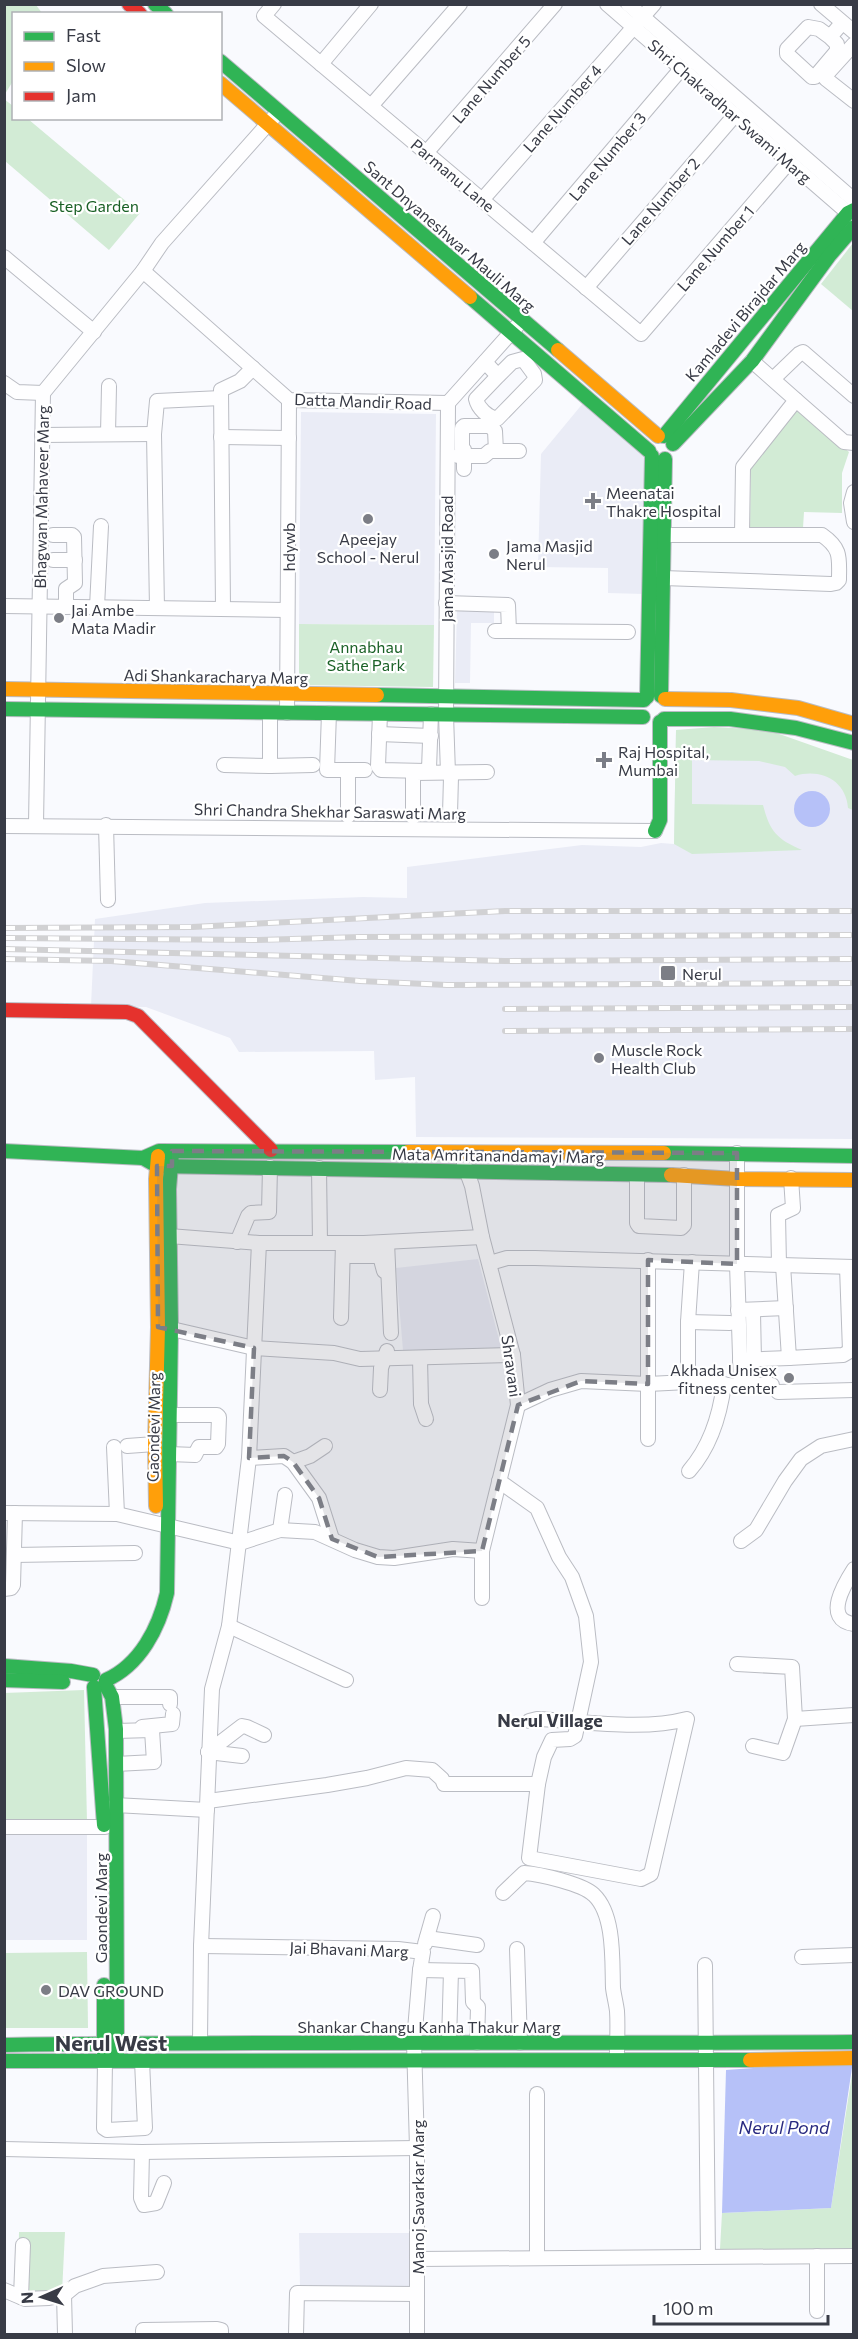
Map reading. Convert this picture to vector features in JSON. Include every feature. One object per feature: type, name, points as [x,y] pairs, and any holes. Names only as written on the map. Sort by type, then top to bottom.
[{"type":"street","name":"Parmanu Lane","points":[[274,4],[264,16],[641,334]]},
{"type":"street","points":[[321,64],[372,4]]},
{"type":"street","points":[[371,106],[460,4]]},
{"type":"street","name":"Lane Number 5","points":[[426,153],[555,4]]},
{"type":"street","name":"Shri Chakradhar Swami Marg","points":[[607,4],[637,22],[852,210]]},
{"type":"street","name":"Shri Chakradhar Swami Marg","points":[[628,4],[637,22],[681,69],[789,162],[852,210]]},
{"type":"street","name":"Lane Number 4","points":[[482,200],[654,4]]},
{"type":"street","points":[[821,4],[854,32]]},
{"type":"street","points":[[830,37],[842,23]]},
{"type":"street","points":[[851,50],[825,76],[826,80],[854,101]]},
{"type":"street","name":"Sant Dnyaneshwar Mauli Marg","points":[[222,62],[665,439]]},
{"type":"street","name":"Lane Number 3","points":[[533,243],[681,69]]},
{"type":"street","name":"Sant Dnyaneshwar Mauli Marg","points":[[222,85],[655,455]]},
{"type":"street","name":"Bhagwan Mahaveer Marg","points":[[36,825],[43,393],[143,271],[162,243],[279,111]]},
{"type":"street","name":"Lane Number 2","points":[[586,288],[735,115]]},
{"type":"street","name":"Lane Number 1","points":[[641,334],[789,162]]},
{"type":"street","name":"Kamladevi Birajdar Marg","points":[[665,439],[852,210]]},
{"type":"street","name":"Kamladevi Birajdar Marg","points":[[665,439],[752,361],[829,256],[854,227]]},
{"type":"street","points":[[4,257],[94,332]]},
{"type":"street","name":"Datta Mandir Road","points":[[143,271],[289,400],[448,403],[523,320]]},
{"type":"street","points":[[773,379],[803,352],[854,396]]},
{"type":"street","points":[[523,359],[534,374],[535,380],[497,419],[486,415],[476,399],[498,376],[512,362],[523,359]]},
{"type":"street","points":[[752,361],[844,442],[854,443]]},
{"type":"street","points":[[485,362],[498,376]]},
{"type":"street","points":[[223,609],[221,390],[240,381],[253,368]]},
{"type":"street","points":[[4,383],[17,392],[43,393]]},
{"type":"street","points":[[108,386],[108,434]]},
{"type":"street","points":[[157,609],[154,434],[157,401],[221,398]]},
{"type":"street","name":"hdywb","points":[[287,713],[289,400]]},
{"type":"street","points":[[742,535],[743,467],[796,400]]},
{"type":"street","name":"Jama Masjid Road","points":[[438,715],[446,696],[448,403]]},
{"type":"street","points":[[464,463],[464,450],[462,449],[462,428],[464,426],[490,426],[495,431],[496,451]]},
{"type":"street","points":[[42,435],[154,434]]},
{"type":"street","points":[[221,437],[289,438]]},
{"type":"street","points":[[655,455],[671,455],[665,439],[650,443],[655,455],[664,535],[663,578],[654,698],[641,708],[655,720]]},
{"type":"street","points":[[447,456],[464,463],[484,456],[490,451],[519,451]]},
{"type":"street","points":[[654,698],[655,455]]},
{"type":"street","points":[[854,492],[851,503],[854,522]]},
{"type":"street","points":[[97,606],[101,526]]},
{"type":"street","points":[[53,535],[72,535],[75,583],[66,589],[66,607]]},
{"type":"street","points":[[663,578],[831,584],[839,580],[839,553],[822,535],[664,535]]},
{"type":"street","points":[[53,560],[75,560]]},
{"type":"street","points":[[446,603],[508,604],[502,631],[628,632]]},
{"type":"street","points":[[4,606],[287,610]]},
{"type":"street","name":"Adi Shankaracharya Marg","points":[[4,689],[731,700],[798,708],[854,724]]},
{"type":"street","points":[[654,698],[669,707],[655,720]]},
{"type":"street","points":[[4,709],[741,720],[796,728],[854,743]]},
{"type":"street","points":[[314,768],[329,713]]},
{"type":"street","points":[[270,714],[270,766]]},
{"type":"street","points":[[381,714],[378,766],[381,770],[426,771],[429,769],[430,736],[438,715]]},
{"type":"street","points":[[438,715],[448,773],[451,777],[450,814]]},
{"type":"street","name":"Shri Chandra Shekhar Saraswati Marg","points":[[4,826],[655,831],[660,820],[655,720]]},
{"type":"street","points":[[380,734],[430,736]]},
{"type":"street","points":[[224,765],[365,770]]},
{"type":"street","points":[[348,770],[348,816]]},
{"type":"street","points":[[413,817],[413,776],[415,773],[488,772]]},
{"type":"street","points":[[106,825],[108,900]]},
{"type":"street","points":[[4,1010],[127,1012],[138,1016],[271,1150]]},
{"type":"street","name":"Mata Amritanandamayi Marg","points":[[4,1151],[143,1158],[166,1151],[271,1150],[854,1156]]},
{"type":"street","name":"Gaondevi Marg","points":[[162,1524],[154,1444],[165,1327],[169,1189],[172,1166],[166,1151]]},
{"type":"street","name":"Gaondevi Marg","points":[[111,2061],[99,1681],[127,1654],[144,1627],[153,1605],[159,1573],[170,1415],[157,1166],[166,1151]]},
{"type":"street","name":"Shravani","points":[[462,1152],[513,1355],[518,1406],[482,1551],[482,1598]]},
{"type":"street","points":[[737,1153],[738,1310],[745,1361]]},
{"type":"street","name":"Mata Amritanandamayi Marg","points":[[143,1158],[157,1166],[854,1180]]},
{"type":"street","points":[[237,1239],[251,1213],[269,1212],[270,1167]]},
{"type":"street","points":[[319,1168],[320,1241]]},
{"type":"street","points":[[637,1175],[637,1223],[639,1226],[681,1228],[684,1225],[684,1175]]},
{"type":"street","points":[[789,1358],[778,1215],[793,1208],[791,1178]]},
{"type":"street","points":[[169,1236],[320,1241],[385,1258]]},
{"type":"street","points":[[346,1249],[387,1242],[482,1237]]},
{"type":"street","points":[[237,1239],[259,1243],[320,1241]]},
{"type":"street","points":[[387,1242],[385,1258],[389,1279],[391,1333]]},
{"type":"street","points":[[200,2042],[201,1946],[212,1689],[229,1626],[249,1458],[259,1243]]},
{"type":"street","points":[[341,1318],[346,1249]]},
{"type":"street","points":[[763,1255],[780,1261]]},
{"type":"street","points":[[490,1263],[507,1258],[535,1258],[737,1264],[780,1261],[850,1267],[850,1351],[843,1355],[745,1361]]},
{"type":"street","points":[[648,1260],[648,1439]]},
{"type":"street","points":[[692,1262],[693,1322]]},
{"type":"street","points":[[688,1382],[698,1293]]},
{"type":"street","points":[[738,1310],[786,1308]]},
{"type":"street","points":[[741,1384],[753,1313]]},
{"type":"street","points":[[693,1322],[730,1323]]},
{"type":"street","points":[[165,1327],[254,1348],[334,1353],[360,1359],[387,1354],[420,1358],[513,1355]]},
{"type":"street","points":[[380,1390],[381,1368],[387,1354]]},
{"type":"street","points":[[420,1358],[421,1404],[426,1419]]},
{"type":"street","points":[[745,1361],[770,1361]]},
{"type":"street","points":[[518,1406],[550,1390],[581,1381],[648,1384],[688,1382],[775,1388],[854,1390]]},
{"type":"street","points":[[689,1471],[698,1460],[720,1415],[724,1384]]},
{"type":"street","points":[[169,1454],[195,1455],[199,1447],[216,1447],[219,1417],[217,1415],[170,1415]]},
{"type":"street","points":[[741,1541],[760,1525],[785,1480],[801,1460],[821,1446],[854,1439]]},
{"type":"street","points":[[117,1514],[121,1446],[154,1444]]},
{"type":"street","points":[[293,1462],[310,1456],[325,1446]]},
{"type":"street","points":[[249,1458],[284,1456],[293,1462],[319,1498],[332,1539]]},
{"type":"street","points":[[499,1481],[537,1508],[572,1577],[586,1616],[591,1662],[578,1721],[575,1736],[570,1739],[552,1740],[544,1757],[538,1785],[529,1858],[641,1879],[651,1874],[687,1719],[673,1722],[602,1724],[578,1721],[537,1719],[529,1721]]},
{"type":"street","points":[[280,1530],[285,1495]]},
{"type":"street","points":[[4,1589],[12,1588],[13,1585],[14,1555],[10,1518],[117,1514],[240,1543],[280,1530],[315,1532],[355,1550],[378,1557],[394,1558],[453,1549],[482,1551]]},
{"type":"street","points":[[14,1555],[135,1553]]},
{"type":"street","points":[[854,1569],[840,1591],[838,1609],[842,1618],[849,1624],[854,1624]]},
{"type":"street","points":[[229,1626],[346,1680]]},
{"type":"street","points":[[737,1664],[792,1666],[795,1719],[783,1753],[753,1746]]},
{"type":"street","points":[[4,1666],[71,1671],[99,1681]]},
{"type":"street","points":[[4,1680],[99,1681]]},
{"type":"street","name":"Gaondevi Marg","points":[[99,1681],[112,1697],[116,1730],[110,2043]]},
{"type":"street","points":[[112,1697],[167,1696],[170,1697],[172,1709],[172,1724],[116,1730]]},
{"type":"street","points":[[795,1719],[854,1716]]},
{"type":"street","points":[[208,1752],[242,1726],[247,1726],[264,1735]]},
{"type":"street","points":[[116,1730],[152,1730],[154,1762],[116,1764]]},
{"type":"street","points":[[208,1752],[242,1756]]},
{"type":"street","points":[[115,1805],[207,1805],[337,1783],[406,1768],[432,1770],[444,1784],[538,1785]]},
{"type":"street","points":[[4,1827],[105,1827]]},
{"type":"street","points":[[503,1893],[524,1873],[556,1879],[596,1895],[603,1908],[611,1942],[616,2061]]},
{"type":"street","points":[[423,1952],[433,1916]]},
{"type":"street","points":[[427,1938],[477,1945]]},
{"type":"street","name":"Jai Bhavani Marg","points":[[201,1946],[398,1949],[423,1952],[414,2042],[415,2060]]},
{"type":"street","points":[[517,1949],[520,2043]]},
{"type":"street","points":[[802,1957],[854,1955]]},
{"type":"street","points":[[705,1965],[708,2256]]},
{"type":"street","points":[[420,1970],[473,1973],[473,2002],[478,2007],[477,2043]]},
{"type":"street","points":[[449,2042],[451,1971]]},
{"type":"street","points":[[184,2042],[184,2062]]},
{"type":"street","name":"Shankar Changu Kanha Thakur Marg","points":[[4,2045],[184,2042],[617,2044],[854,2042]]},
{"type":"street","points":[[4,2061],[706,2061],[854,2058]]},
{"type":"street","name":"Manoj Savarkar Marg","points":[[415,2060],[417,2334]]},
{"type":"street","points":[[111,2061],[104,2128],[127,2124],[145,2128],[140,2100],[142,2061]]},
{"type":"street","points":[[537,2094],[537,2256]]},
{"type":"street","points":[[4,2150],[142,2152],[417,2148]]},
{"type":"street","points":[[142,2152],[141,2198],[144,2205],[156,2203],[164,2183]]},
{"type":"street","points":[[21,2297],[23,2245]]},
{"type":"street","points":[[417,2259],[537,2256],[854,2256]]},
{"type":"street","points":[[817,2256],[818,2311]]},
{"type":"street","points":[[4,2290],[21,2297],[42,2298],[64,2295],[75,2286],[103,2276],[157,2272]]},
{"type":"street","points":[[296,2334],[297,2293],[417,2294]]},
{"type":"street","points":[[64,2295],[65,2334]]},
{"type":"street","points":[[143,2334],[143,2330],[218,2329],[221,2330],[221,2334]]},
{"type":"highlighted area","points":[[172,1151],[737,1153],[737,1264],[648,1260],[648,1384],[581,1381],[518,1405],[482,1551],[378,1557],[332,1539],[319,1498],[293,1462],[284,1456],[249,1458],[254,1348],[158,1327],[157,1166],[172,1166]]},
{"type":"shaded area","name":"Meenatai Thakre Hospital","points":[[584,402],[646,457],[644,594],[608,593],[608,568],[538,567],[541,454]]},
{"type":"shaded area","name":"Apeejay School - Nerul","points":[[301,412],[436,414],[434,625],[299,624]]},
{"type":"shaded area","points":[[457,609],[494,609],[494,623],[471,623],[470,683],[455,683]]},
{"type":"shaded area","points":[[676,730],[853,760],[853,1139],[416,1137],[415,1077],[375,1080],[374,1051],[239,1052],[230,1038],[146,1007],[91,1006],[95,919],[205,903],[363,897],[407,898],[407,867],[582,845],[641,847],[661,843],[674,844]]},
{"type":"shaded area","points":[[478,1259],[502,1351],[403,1350],[396,1268]]},
{"type":"shaded area","points":[[4,1835],[87,1835],[87,1940],[5,1940]]},
{"type":"shaded area","points":[[299,2233],[409,2233],[409,2288],[300,2288]]},
{"type":"green space","points":[[5,4],[36,5],[41,12],[12,12],[12,83],[5,94]]},
{"type":"green space","name":"Step Garden","points":[[4,99],[12,105],[12,120],[29,120],[140,213],[109,250],[5,161]]},
{"type":"green space","points":[[853,243],[853,311],[821,284]]},
{"type":"green space","points":[[796,408],[849,452],[842,473],[842,513],[804,512],[803,528],[750,527],[751,463]]},
{"type":"green space","name":"Annabhau Sathe Park","points":[[299,624],[434,625],[433,687],[299,685]]},
{"type":"green space","points":[[714,727],[768,730],[853,760],[853,810],[848,808],[846,798],[837,783],[822,775],[795,776],[785,767],[759,761],[692,760],[692,804],[763,805],[776,834],[802,850],[692,854],[674,844],[676,730]]},
{"type":"green space","points":[[84,1690],[87,1822],[5,1822],[4,1693]]},
{"type":"green space","name":"DAV GROUND","points":[[87,1952],[88,2028],[5,2028],[5,1953]]},
{"type":"green space","points":[[853,2068],[853,2250],[720,2249],[722,2213],[831,2208]]},
{"type":"green space","points":[[19,2232],[65,2232],[62,2293],[18,2294]]},
{"type":"water","points":[[812,791],[825,796],[830,809],[825,822],[812,827],[799,822],[794,809],[799,796]]},
{"type":"water","name":"Nerul Pond","points":[[853,2061],[831,2208],[722,2213],[726,2070]]},
{"type":"railway","points":[[4,928],[192,927],[505,911],[854,911]]},
{"type":"railway","points":[[4,938],[258,940],[360,937],[854,935]]},
{"type":"railway","points":[[4,949],[505,961],[854,959]]},
{"type":"railway","points":[[4,959],[111,961],[360,981],[447,985],[854,983]]},
{"type":"railway","points":[[505,1009],[854,1007]]},
{"type":"railway","points":[[505,1031],[854,1029]]},
{"type":"traffic: fast","points":[[155,4],[164,12]]},
{"type":"traffic: fast","points":[[222,63],[558,350]]},
{"type":"traffic: fast","points":[[664,436],[848,213],[854,210]]},
{"type":"traffic: fast","points":[[673,444],[752,361],[829,256],[854,227]]},
{"type":"traffic: fast","points":[[470,297],[649,451]]},
{"type":"traffic: fast","points":[[647,697],[652,456]]},
{"type":"traffic: fast","points":[[661,696],[665,459]]},
{"type":"traffic: fast","points":[[377,695],[644,700]]},
{"type":"traffic: fast","points":[[4,709],[643,717]]},
{"type":"traffic: fast","points":[[664,719],[730,719],[796,728],[854,743]]},
{"type":"traffic: fast","points":[[655,831],[660,820],[660,722]]},
{"type":"traffic: fast","points":[[4,1151],[143,1158],[159,1151],[408,1152]]},
{"type":"traffic: fast","points":[[106,1680],[129,1665],[146,1644],[159,1619],[167,1593],[171,1328],[169,1189],[172,1153]]},
{"type":"traffic: fast","points":[[664,1153],[854,1156]]},
{"type":"traffic: fast","points":[[143,1158],[157,1166],[671,1175]]},
{"type":"traffic: fast","points":[[4,1666],[93,1675]]},
{"type":"traffic: fast","points":[[4,1680],[63,1682]]},
{"type":"traffic: fast","points":[[105,1684],[112,1697],[116,1729],[117,2056]]},
{"type":"traffic: fast","points":[[94,1687],[104,1825]]},
{"type":"traffic: fast","points":[[104,1985],[104,2053]]},
{"type":"traffic: fast","points":[[4,2045],[854,2042]]},
{"type":"traffic: fast","points":[[4,2061],[750,2060]]},
{"type":"traffic: slow","points":[[222,85],[470,297]]},
{"type":"traffic: slow","points":[[558,350],[658,436]]},
{"type":"traffic: slow","points":[[4,689],[377,695]]},
{"type":"traffic: slow","points":[[665,699],[731,700],[798,708],[854,724]]},
{"type":"traffic: slow","points":[[408,1152],[664,1153]]},
{"type":"traffic: slow","points":[[156,1506],[158,1327],[156,1179],[158,1156]]},
{"type":"traffic: slow","points":[[671,1175],[737,1179],[854,1180]]},
{"type":"traffic: slow","points":[[750,2060],[854,2058]]},
{"type":"traffic: jam","points":[[129,4],[138,12]]},
{"type":"traffic: jam","points":[[4,1010],[127,1012],[138,1016],[271,1150]]},
{"type":"place","name":"Meenatai Thakre Hospital","points":[[593,501]]},
{"type":"place","name":"Apeejay School - Nerul","points":[[368,519]]},
{"type":"place","name":"Jama Masjid Nerul","points":[[494,554]]},
{"type":"place","name":"Jai Ambe Mata Madir","points":[[59,618]]},
{"type":"place","name":"Raj Hospital, Mumbai","points":[[604,760]]},
{"type":"place","name":"Nerul","points":[[668,973]]},
{"type":"place","name":"Muscle Rock Health Club","points":[[599,1058]]},
{"type":"place","name":"Akhada Unisex fitness center","points":[[789,1378]]},
{"type":"place","name":"DAV GROUND","points":[[46,1990]]},
{"type":"district","name":"Nerul Village","points":[[550,1720]]},
{"type":"district","name":"Nerul West","points":[[111,2042]]}]
